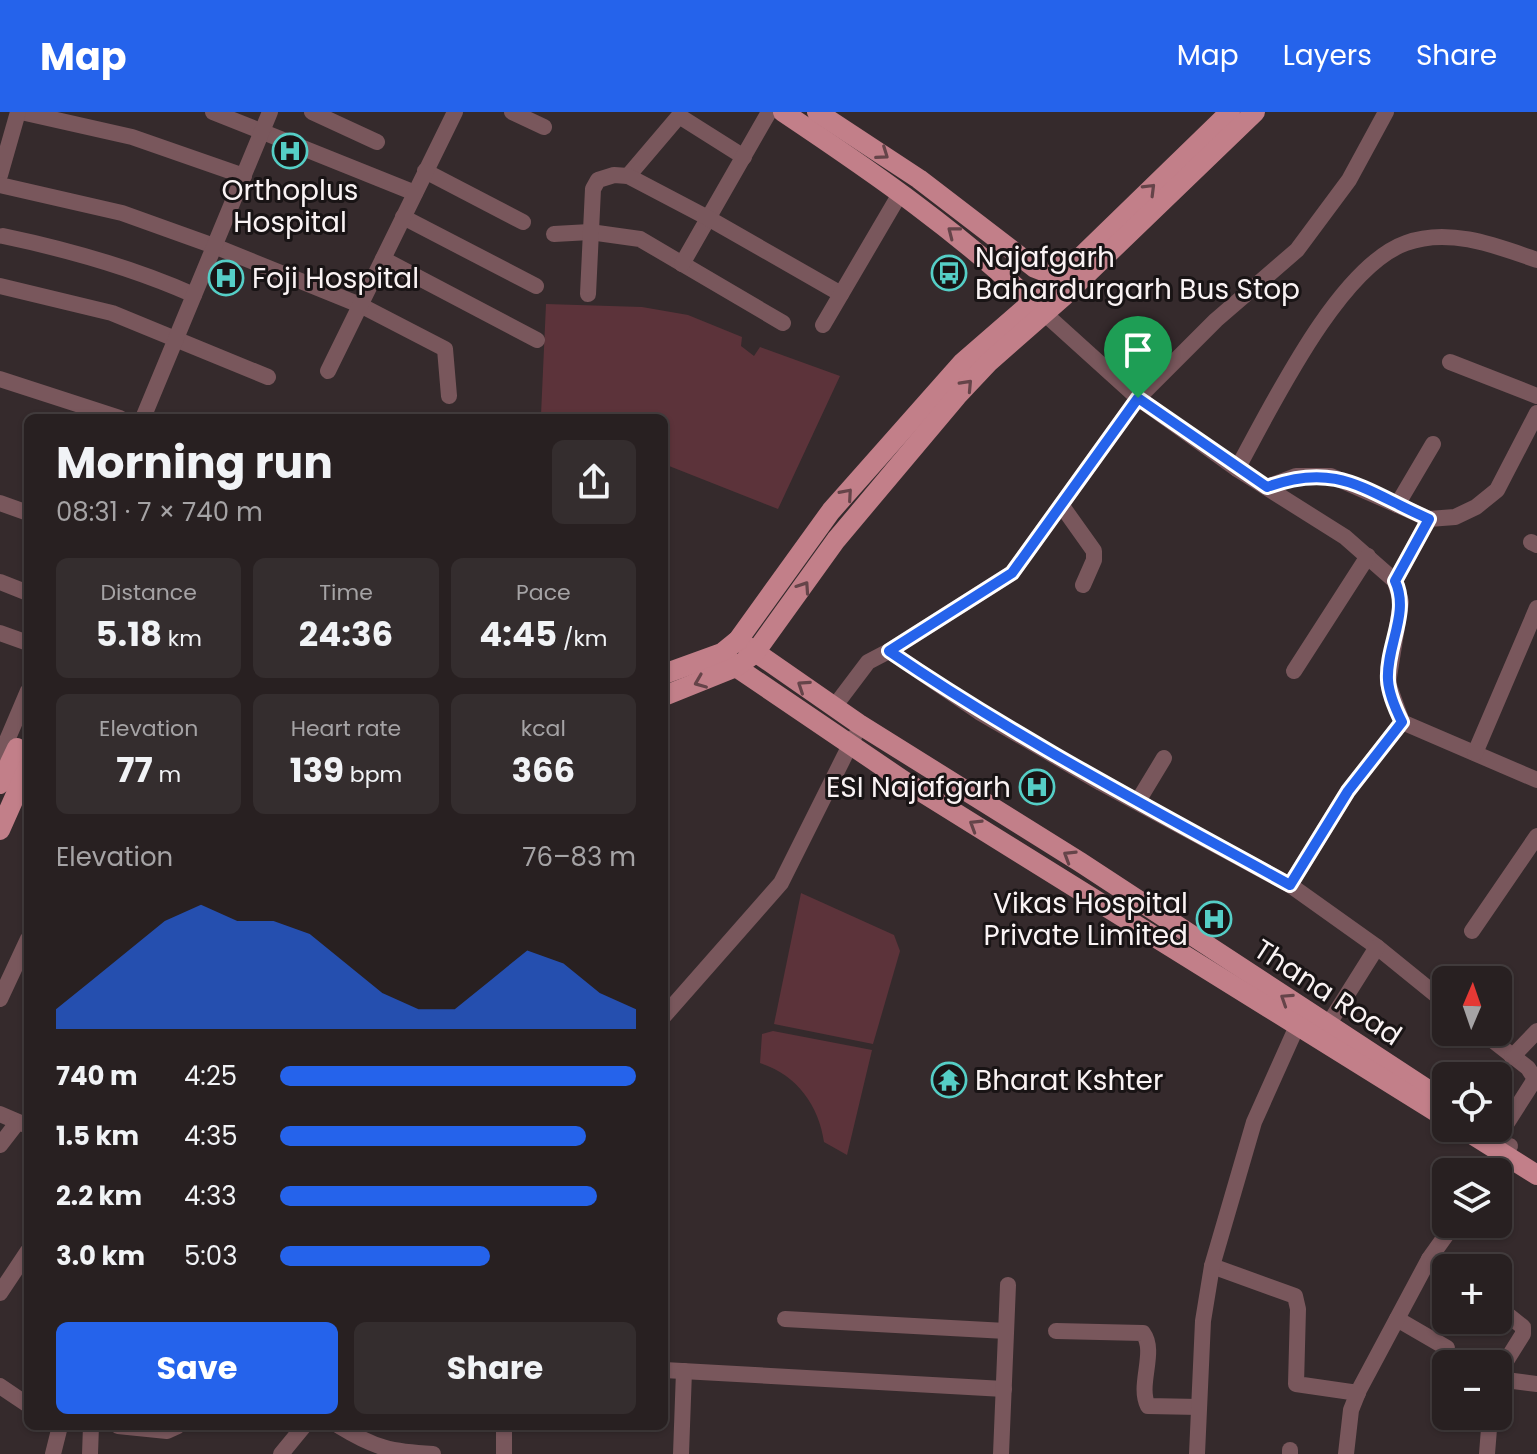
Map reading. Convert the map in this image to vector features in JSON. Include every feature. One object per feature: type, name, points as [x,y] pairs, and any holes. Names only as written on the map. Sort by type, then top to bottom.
[{"type":"main road","points":[[783,112],[901,192],[966,242],[1038,308]]},
{"type":"main road","points":[[754,654],[884,479],[1038,308],[1054,283],[1230,112]]},
{"type":"main road","points":[[668,693],[732,651],[831,511],[963,362],[1038,308],[1119,241],[1255,112]]},
{"type":"main road","points":[[826,115],[919,179],[1035,268],[1048,273],[1092,246]]},
{"type":"main road","points":[[668,673],[732,651]]},
{"type":"main road","points":[[732,651],[849,746],[1432,1109]]},
{"type":"main road","name":"Thana Road","points":[[732,651],[754,654],[859,724],[1080,862],[1432,1093]]},
{"type":"main road","points":[[0,830],[12,761]]},
{"type":"main road","points":[[1497,1148],[1537,1161]]},
{"type":"main road","points":[[1497,1148],[1537,1175]]},
{"type":"street","points":[[0,175],[20,112],[132,137],[198,157],[244,176]]},
{"type":"street","points":[[213,112],[415,193]]},
{"type":"street","points":[[145,414],[270,112]]},
{"type":"street","points":[[312,112],[377,142]]},
{"type":"street","points":[[328,371],[455,112]]},
{"type":"street","points":[[512,112],[544,127]]},
{"type":"street","points":[[682,264],[769,112]]},
{"type":"street","points":[[834,707],[868,662],[1012,573],[1138,398],[1216,320],[1297,250],[1349,180],[1386,112]]},
{"type":"street","points":[[628,176],[679,116],[744,157]]},
{"type":"street","points":[[425,171],[523,222]]},
{"type":"street","points":[[588,294],[593,189],[598,180],[614,175],[628,176],[841,294]]},
{"type":"street","points":[[0,185],[122,213],[360,305],[445,349],[449,396]]},
{"type":"street","points":[[823,325],[901,192]]},
{"type":"street","points":[[403,217],[536,286]]},
{"type":"street","points":[[554,234],[590,232],[640,239],[783,323]]},
{"type":"street","points":[[3,236],[72,250],[135,269],[194,295]]},
{"type":"street","points":[[1237,469],[1302,353],[1366,270],[1391,252],[1404,243],[1428,238],[1460,239],[1492,244],[1537,260]]},
{"type":"street","points":[[383,259],[537,340]]},
{"type":"street","points":[[0,286],[104,310],[268,377]]},
{"type":"street","points":[[1038,308],[1138,398],[1237,469],[1345,537],[1395,581],[1400,593],[1400,618],[1388,683],[1402,722],[1537,780]]},
{"type":"street","points":[[1450,362],[1537,396]]},
{"type":"street","points":[[0,379],[108,414]]},
{"type":"street","points":[[1267,487],[1296,476],[1331,476],[1429,519],[1455,517],[1476,507],[1497,490],[1537,413]]},
{"type":"street","points":[[1397,505],[1433,444]]},
{"type":"street","points":[[0,503],[24,512]]},
{"type":"street","points":[[1062,506],[1094,551],[1094,560],[1083,585]]},
{"type":"street","points":[[1395,581],[1429,519]]},
{"type":"street","points":[[1294,671],[1368,556]]},
{"type":"street","points":[[0,582],[24,591]]},
{"type":"street","points":[[1475,753],[1537,608]]},
{"type":"street","points":[[0,633],[24,642]]},
{"type":"street","points":[[889,651],[979,712],[1101,783],[1290,885],[1377,947],[1432,992]]},
{"type":"street","points":[[12,761],[24,708]]},
{"type":"street","points":[[1290,885],[1348,791],[1402,722]]},
{"type":"street","points":[[668,1011],[781,883],[859,724]]},
{"type":"street","points":[[1138,801],[1164,758]]},
{"type":"street","points":[[1472,931],[1537,836]]},
{"type":"street","points":[[1328,1025],[1377,947]]},
{"type":"street","points":[[0,999],[24,948]]},
{"type":"street","points":[[1197,1454],[1203,1321],[1212,1266],[1254,1122],[1297,1026]]},
{"type":"street","points":[[1512,1057],[1537,1031]]},
{"type":"street","points":[[1497,1148],[1535,1079],[1533,1073],[1499,1046]]},
{"type":"street","points":[[0,1114],[22,1125],[0,1145]]},
{"type":"street","points":[[1346,1454],[1351,1410],[1358,1393],[1429,1259],[1444,1238]]},
{"type":"street","points":[[0,1293],[24,1257]]},
{"type":"street","points":[[1212,1266],[1295,1296],[1298,1309],[1296,1384],[1358,1393]]},
{"type":"street","points":[[1001,1454],[1008,1285]]},
{"type":"street","points":[[785,1319],[1006,1331]]},
{"type":"street","points":[[1397,1319],[1447,1348]]},
{"type":"street","points":[[1512,1319],[1530,1334],[1521,1340],[1512,1354]]},
{"type":"street","points":[[1056,1331],[1143,1333],[1147,1343],[1145,1394],[1148,1406],[1199,1407]]},
{"type":"street","points":[[668,1370],[1004,1389]]},
{"type":"street","points":[[681,1454],[684,1371]]},
{"type":"street","points":[[1512,1379],[1537,1384]]},
{"type":"street","points":[[0,1386],[24,1402]]},
{"type":"street","points":[[53,1454],[59,1430]]},
{"type":"street","points":[[90,1454],[91,1430]]},
{"type":"street","points":[[281,1454],[301,1430]]},
{"type":"street","points":[[346,1430],[390,1453],[433,1454]]},
{"type":"street","points":[[504,1430],[504,1454]]},
{"type":"street","points":[[1487,1454],[1489,1430]]},
{"type":"shaded area","points":[[546,304],[642,307],[688,315],[742,337],[741,346],[754,356],[760,347],[840,376],[778,509],[668,466],[668,414],[541,414]]},
{"type":"shaded area","points":[[801,893],[894,935],[900,951],[873,1044],[774,1024]]},
{"type":"shaded area","points":[[773,1031],[872,1050],[847,1155],[824,1142],[817,1116],[795,1083],[760,1063],[762,1034]]},
{"type":"place","name":"Orthoplus Hospital","points":[[290,151]]},
{"type":"place","name":"Najafgarh Bahardurgarh Bus Stop","points":[[949,273]]},
{"type":"place","name":"Foji Hospital","points":[[226,278]]},
{"type":"place","name":"ESI Najafgarh","points":[[1037,787]]},
{"type":"place","name":"Vikas Hospital Private Limited","points":[[1214,919]]},
{"type":"place","name":"Bharat Kshter","points":[[949,1080]]},
{"type":"route","points":[[1138,398],[1267,487],[1296,476],[1331,476],[1429,519],[1395,581],[1400,593],[1400,618],[1389,661],[1388,683],[1402,722],[1385,748],[1348,791],[1290,885],[1101,783],[979,712],[889,651],[1012,573],[1028,555],[1138,398]]}]
